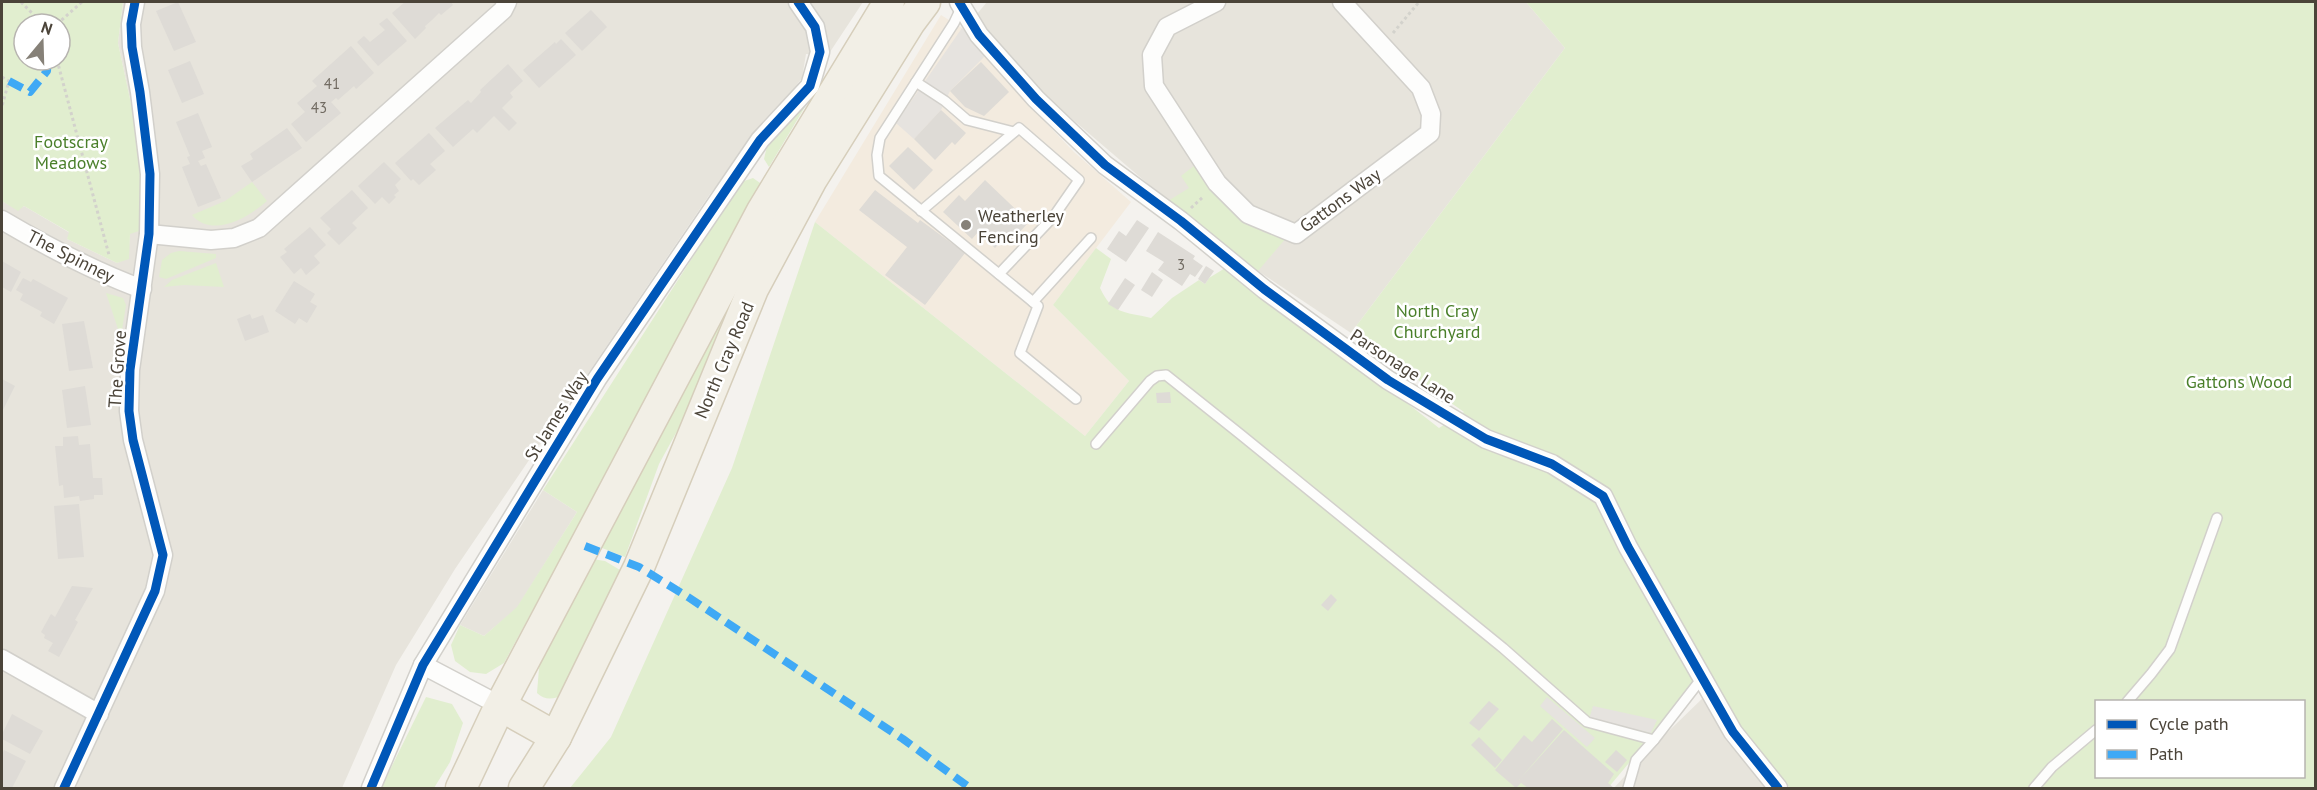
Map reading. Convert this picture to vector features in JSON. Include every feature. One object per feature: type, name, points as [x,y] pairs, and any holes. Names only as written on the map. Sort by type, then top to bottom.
[{"type":"main road","name":"North Cray Road","points":[[460,789],[501,705],[762,211],[889,2]]},
{"type":"main road","name":"North Cray Road","points":[[524,789],[556,737],[639,567],[753,290],[812,179],[910,22],[925,2]]},
{"type":"main road","points":[[501,705],[556,737]]},
{"type":"street","name":"The Grove","points":[[64,789],[155,591],[163,555],[133,440],[129,411],[130,370],[149,234],[150,174],[132,47],[130,24],[135,2]]},
{"type":"street","points":[[149,234],[211,240],[234,238],[259,228],[503,10],[507,2]]},
{"type":"street","name":"St James Way","points":[[371,789],[423,665],[597,379],[760,140],[810,86],[820,52],[815,27],[798,2]]},
{"type":"street","name":"Gattons Way","points":[[1216,2],[1167,27],[1152,55],[1154,86],[1217,183],[1248,214],[1296,234],[1430,133],[1431,114],[1421,88],[1342,2]]},
{"type":"street","name":"Parsonage Lane","points":[[961,3],[979,35],[1036,99],[1105,165],[1181,221],[1264,289],[1388,380],[1486,439],[1552,464],[1603,496],[1628,547],[1733,732],[1778,789]]},
{"type":"street","name":"The Spinney","points":[[2,220],[116,280],[142,289]]},
{"type":"street","points":[[2,659],[99,714]]},
{"type":"street","points":[[423,665],[501,705]]},
{"type":"lane","points":[[961,3],[916,82],[880,138],[877,156],[879,176],[1038,306],[1020,353],[1076,399]]},
{"type":"lane","points":[[916,82],[945,101],[967,120],[1014,132]]},
{"type":"lane","points":[[921,211],[1019,128],[1079,180],[1054,216],[999,274]]},
{"type":"lane","points":[[1032,302],[1091,238]]},
{"type":"lane","points":[[1096,444],[1150,381],[1157,376],[1166,375],[1503,648],[1587,722],[1654,740]]},
{"type":"lane","points":[[2129,700],[2170,649],[2217,518]]},
{"type":"lane","points":[[1628,789],[1636,760],[1702,678]]},
{"type":"lane","points":[[2034,789],[2052,767],[2095,732]]},
{"type":"path","points":[[71,12],[82,2]]},
{"type":"path","points":[[1382,46],[1419,2]]},
{"type":"path","points":[[60,72],[110,260]]},
{"type":"path","points":[[2,77],[9,81],[2,106]]},
{"type":"path","points":[[1181,221],[1185,214],[1217,183]]},
{"type":"shaded area","points":[[123,2],[863,2],[828,55],[806,54],[802,78],[710,194],[455,569],[396,665],[342,788],[2,788],[2,201],[18,210],[24,206],[70,233],[67,239],[117,263],[128,258],[142,155],[118,43]]},
{"type":"shaded area","points":[[987,2],[1526,2],[1565,48],[1351,333],[1258,271],[1168,201],[1017,72],[977,14]]},
{"type":"shaded area","name":"Weatherley Fencing","points":[[941,15],[962,28],[1020,96],[1074,152],[1131,202],[1053,305],[1129,381],[1085,436],[815,222]]},
{"type":"shaded area","points":[[962,28],[985,56],[950,91],[941,110],[914,139],[896,123]]},
{"type":"shaded area","points":[[543,490],[577,512],[517,608],[484,636],[460,625]]},
{"type":"shaded area","points":[[1705,696],[1767,788],[1614,788],[1645,754]]},
{"type":"shaded area","points":[[1547,697],[1595,738],[1587,747],[1540,706]]},
{"type":"shaded area","points":[[1593,706],[1657,720],[1651,733],[1589,719]]},
{"type":"green space","name":"Footscray Meadows","points":[[2,2],[123,2],[118,43],[142,155],[139,231],[130,234],[129,259],[117,263],[67,239],[69,232],[24,206],[18,211],[2,201]]},
{"type":"green space","points":[[903,2],[910,6],[659,464],[625,557],[597,546],[706,338]]},
{"type":"green space","points":[[1526,2],[2315,2],[2315,788],[1790,788],[1695,684],[1608,788],[570,788],[611,737],[732,468],[815,222],[1085,436],[1129,381],[1053,305],[1096,248],[1111,259],[1100,288],[1114,308],[1151,318],[1172,298],[1199,280],[1205,284],[1209,278],[1230,265],[1439,428],[1464,412],[1351,333],[1565,48]]},
{"type":"green space","points":[[812,95],[769,167],[764,159],[767,146]]},
{"type":"green space","points":[[1199,162],[1234,203],[1263,232],[1287,237],[1258,271],[1168,201],[1189,188],[1181,176]]},
{"type":"green space","points":[[753,178],[763,185],[504,663],[486,674],[470,672],[455,661],[451,645],[460,625],[484,636],[517,607],[577,512],[543,490],[741,182]]},
{"type":"green space","points":[[252,182],[267,201],[241,219],[231,223],[210,225],[192,215],[225,201]]},
{"type":"green space","points":[[179,251],[216,254],[216,258],[166,279],[159,277],[162,260],[171,253]]},
{"type":"green space","points":[[216,263],[224,287],[184,285],[164,287],[172,280]]},
{"type":"green space","points":[[106,293],[123,298],[126,305],[122,330],[118,329]]},
{"type":"green space","points":[[592,559],[605,561],[620,570],[564,695],[553,698],[543,697],[537,693],[540,656]]},
{"type":"green space","points":[[426,697],[452,704],[463,723],[450,762],[434,788],[381,788]]},
{"type":"building","points":[[178,2],[196,42],[174,51],[156,11]]},
{"type":"building","points":[[405,2],[451,2],[453,5],[441,15],[439,13],[415,39],[392,13]]},
{"type":"building","points":[[591,10],[607,27],[582,51],[565,33]]},
{"type":"building","points":[[387,18],[407,41],[378,66],[357,42],[364,36],[370,42],[385,30],[379,24]]},
{"type":"building","points":[[561,39],[576,55],[539,88],[523,70]]},
{"type":"building","points":[[351,46],[374,73],[356,89],[354,86],[338,100],[336,98],[331,102],[341,113],[306,142],[291,124],[305,112],[297,103],[317,86],[312,81]]},
{"type":"building","points":[[190,61],[204,94],[182,103],[168,70]]},
{"type":"building","points":[[981,62],[1009,92],[984,116],[965,107],[950,91]]},
{"type":"building","points":[[508,64],[523,81],[510,93],[513,97],[502,108],[517,123],[509,131],[494,116],[477,133],[473,129],[453,147],[435,128],[468,100],[471,103],[481,92],[480,90]]},
{"type":"building","points":[[941,110],[966,133],[955,145],[952,142],[935,160],[914,139]]},
{"type":"building","points":[[198,113],[212,147],[202,151],[205,158],[198,161],[201,166],[206,164],[221,198],[198,207],[182,167],[190,164],[187,157],[190,156],[176,122]]},
{"type":"building","points":[[287,128],[302,148],[252,182],[241,166],[253,159],[250,154]]},
{"type":"building","points":[[429,133],[445,151],[430,164],[436,170],[419,185],[413,179],[411,181],[395,163]]},
{"type":"building","points":[[908,147],[933,170],[914,190],[889,166]]},
{"type":"building","points":[[384,162],[401,179],[395,185],[399,191],[389,204],[382,197],[375,204],[358,186]]},
{"type":"building","points":[[985,180],[1029,222],[1015,237],[1009,233],[995,248],[978,232],[972,239],[943,212],[959,195],[965,201]]},
{"type":"building","points":[[352,190],[368,208],[352,223],[357,228],[339,245],[327,233],[331,229],[320,218]]},
{"type":"building","points":[[875,190],[918,223],[920,220],[965,253],[925,305],[885,275],[907,247],[859,210]]},
{"type":"building","points":[[1137,220],[1149,228],[1126,262],[1107,249],[1119,231],[1126,236]]},
{"type":"building","points":[[310,227],[326,245],[314,256],[320,263],[306,275],[301,268],[294,274],[280,257],[287,252],[284,249]]},
{"type":"building","points":[[1158,232],[1195,256],[1193,259],[1203,266],[1195,277],[1190,274],[1182,286],[1158,270],[1164,262],[1146,251]]},
{"type":"building","points":[[2,261],[21,272],[11,292],[2,287]]},
{"type":"building","points":[[1206,266],[1214,271],[1205,284],[1198,279]]},
{"type":"building","points":[[1152,272],[1163,280],[1152,297],[1141,290]]},
{"type":"building","points":[[23,278],[31,282],[33,279],[68,298],[54,324],[40,316],[42,312],[20,300],[23,294],[16,290]]},
{"type":"building","points":[[1125,278],[1135,285],[1118,310],[1108,304]]},
{"type":"building","points":[[294,281],[315,294],[310,302],[317,306],[307,323],[299,318],[295,324],[275,311]]},
{"type":"building","points":[[250,314],[252,319],[263,315],[269,332],[245,341],[237,319]]},
{"type":"building","points":[[84,321],[93,368],[69,371],[62,324]]},
{"type":"building","points":[[2,379],[15,386],[2,412]]},
{"type":"building","points":[[85,386],[91,425],[67,428],[62,390]]},
{"type":"building","points":[[1170,392],[1171,403],[1157,403],[1156,393]]},
{"type":"building","points":[[78,436],[79,445],[90,444],[93,478],[102,478],[103,495],[94,495],[94,499],[80,501],[79,496],[64,498],[63,485],[59,486],[55,446],[63,446],[63,437]]},
{"type":"building","points":[[79,504],[84,557],[58,559],[54,506]]},
{"type":"building","points":[[72,586],[93,588],[75,620],[78,622],[59,657],[48,651],[53,643],[44,638],[45,635],[41,632],[51,614],[55,617]]},
{"type":"building","points":[[1331,594],[1337,600],[1328,611],[1321,605]]},
{"type":"building","points":[[1489,701],[1499,709],[1479,731],[1469,723]]},
{"type":"building","points":[[12,714],[43,731],[30,754],[2,739],[2,734]]},
{"type":"building","points":[[1552,719],[1563,729],[1519,780],[1564,730],[1614,774],[1608,783],[1614,788],[1528,788],[1521,783],[1516,788],[1495,770],[1524,735],[1532,742]]},
{"type":"building","points":[[1479,737],[1502,760],[1495,768],[1471,745]]},
{"type":"building","points":[[4,750],[26,761],[12,788],[2,788]]},
{"type":"building","points":[[1616,750],[1627,760],[1617,772],[1605,762]]},
{"type":"marked path","points":[[9,81],[30,92],[46,72]]},
{"type":"marked path","points":[[585,546],[639,567],[688,597],[903,739],[970,788]]},
{"type":"cycle path","points":[[64,788],[155,591],[163,555],[133,440],[129,411],[130,370],[149,234],[150,174],[132,47],[131,24],[135,2]]},
{"type":"cycle path","points":[[371,788],[423,665],[597,379],[760,140],[810,86],[820,52],[815,27],[798,2]]},
{"type":"cycle path","points":[[959,2],[979,35],[1036,99],[1105,165],[1181,221],[1264,289],[1388,380],[1486,439],[1552,464],[1603,496],[1628,547],[1733,732],[1778,788]]},
{"type":"place","name":"Weatherley Fencing","points":[[966,225]]},
{"type":"park label","name":"North Cray Churchyard","points":[[1437,320]]},
{"type":"park label","name":"Gattons Wood","points":[[2239,381]]}]
